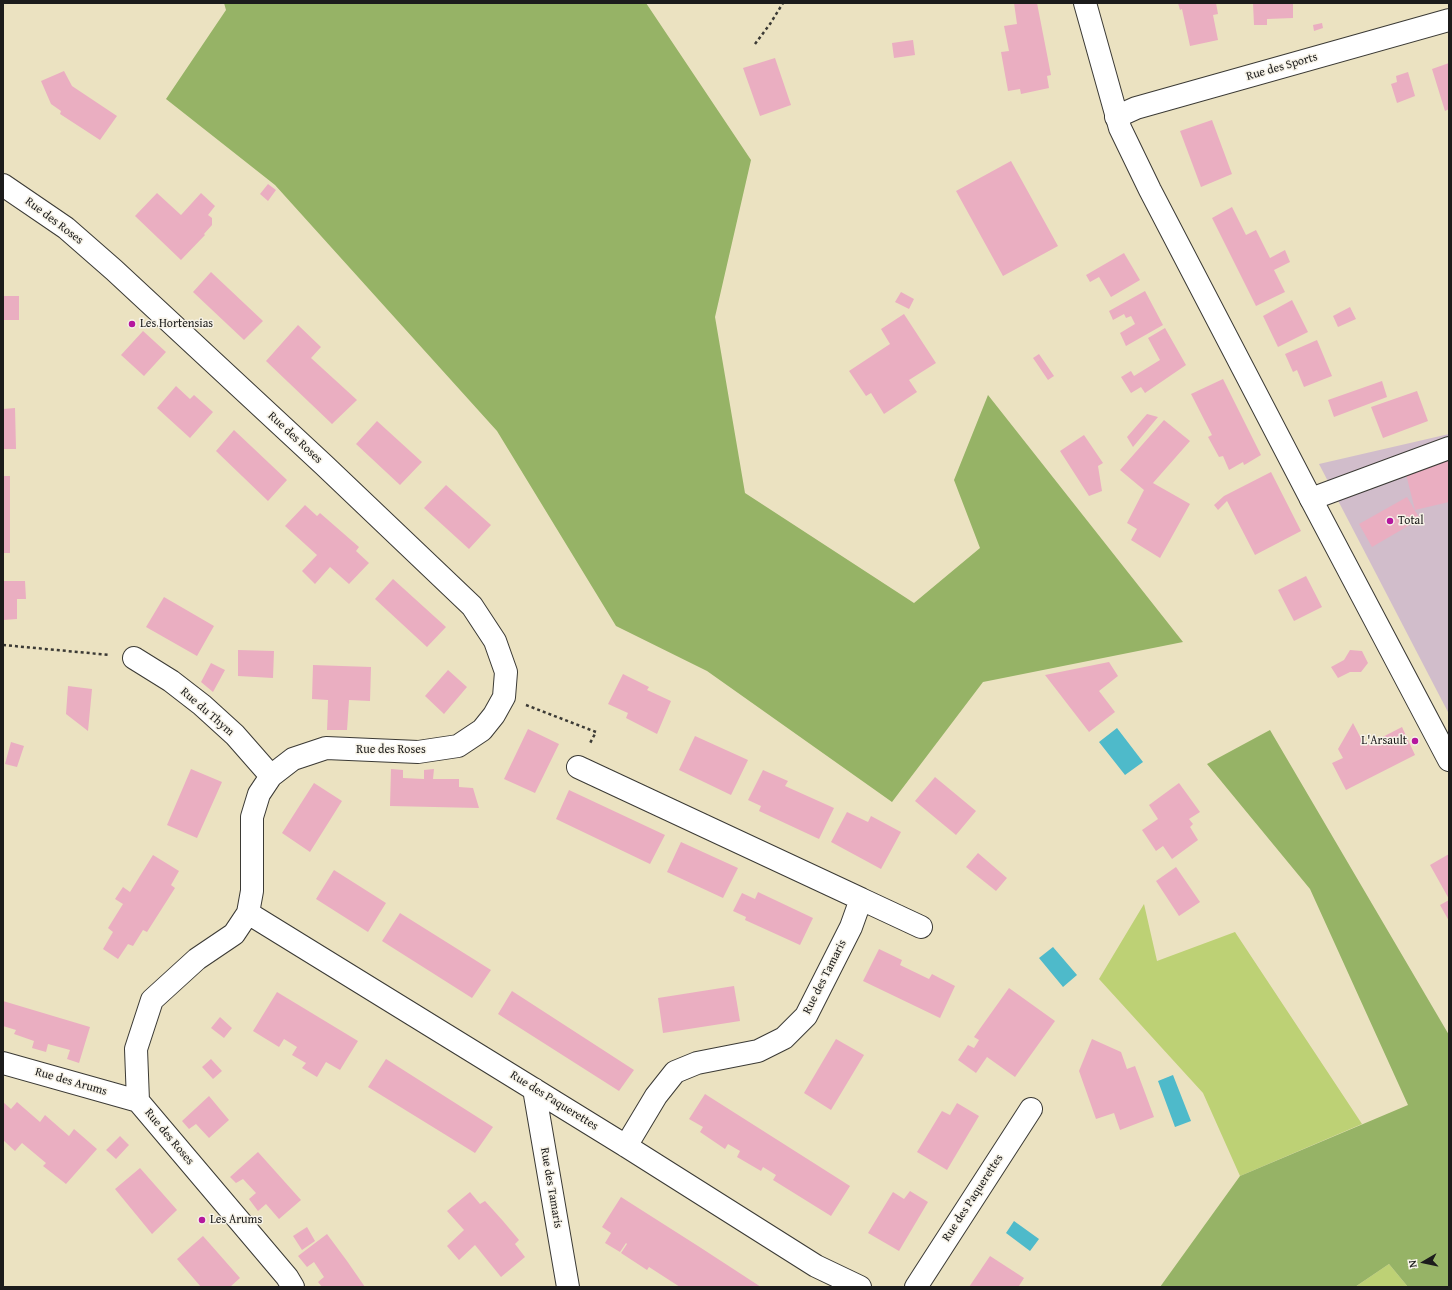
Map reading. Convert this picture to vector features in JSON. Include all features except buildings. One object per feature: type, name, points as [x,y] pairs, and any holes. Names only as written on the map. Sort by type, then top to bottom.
[{"type":"street","points":[[1085,3],[1116,117],[1150,190],[1449,760]]},
{"type":"street","name":"Rue des Sports","points":[[1116,117],[1136,108],[1447,15]]},
{"type":"street","name":"Rue des Roses","points":[[3,185],[66,228],[114,270],[472,606],[495,640],[506,672],[504,697],[494,715],[482,730],[458,746],[418,752],[326,748],[292,759],[271,776],[258,794],[252,817],[252,891],[248,913],[234,934],[197,959],[152,1000],[136,1050],[138,1101],[287,1277],[293,1287]]},
{"type":"street","points":[[1311,499],[1449,448]]},
{"type":"street","name":"Rue du Thym","points":[[134,658],[170,681],[202,705],[235,735],[271,776]]},
{"type":"street","points":[[578,767],[921,927]]},
{"type":"street","name":"Rue des Tamaris","points":[[626,1146],[656,1096],[675,1072],[697,1063],[758,1051],[784,1038],[806,1016],[851,928],[861,899]]},
{"type":"street","name":"Rue des Paquerettes","points":[[248,913],[626,1146],[816,1266],[860,1287]]},
{"type":"street","name":"Rue des Arums","points":[[3,1063],[138,1101]]},
{"type":"street","name":"Rue des Tamaris","points":[[534,1089],[568,1287]]},
{"type":"street","name":"Rue des Paquerettes","points":[[916,1287],[1030,1109]]},
{"type":"path","points":[[755,44],[770,24],[782,3]]},
{"type":"path","points":[[3,645],[134,658]]},
{"type":"path","points":[[504,697],[596,732],[578,767]]},
{"type":"shaded area","points":[[1449,434],[1449,714],[1319,464]]},
{"type":"green space","points":[[224,3],[646,3],[751,160],[715,317],[745,493],[914,603],[980,548],[954,480],[988,395],[1183,642],[983,682],[892,802],[707,671],[616,626],[497,431],[275,185],[166,99],[226,10]]},
{"type":"green space","points":[[1270,730],[1449,1035],[1449,1287],[1408,1287],[1389,1264],[1355,1287],[1160,1287],[1240,1176],[1408,1105],[1310,889],[1207,764]]},
{"type":"green space","points":[[1144,904],[1157,961],[1235,932],[1362,1124],[1240,1176],[1203,1093],[1099,979]]},
{"type":"green space","points":[[1389,1264],[1408,1287],[1355,1287]]},
{"type":"water","points":[[1117,728],[1143,762],[1125,775],[1099,742]]},
{"type":"water","points":[[1053,947],[1077,975],[1063,987],[1039,958]]},
{"type":"water","points":[[1173,1075],[1191,1121],[1175,1127],[1158,1081]]},
{"type":"water","points":[[1014,1221],[1039,1239],[1030,1251],[1006,1233]]},
{"type":"place","name":"Les Hortensias","points":[[132,324]]},
{"type":"place","name":"Total","points":[[1390,521]]},
{"type":"place","name":"L'Arsault","points":[[1415,741]]},
{"type":"place","name":"Les Arums","points":[[202,1220]]}]
